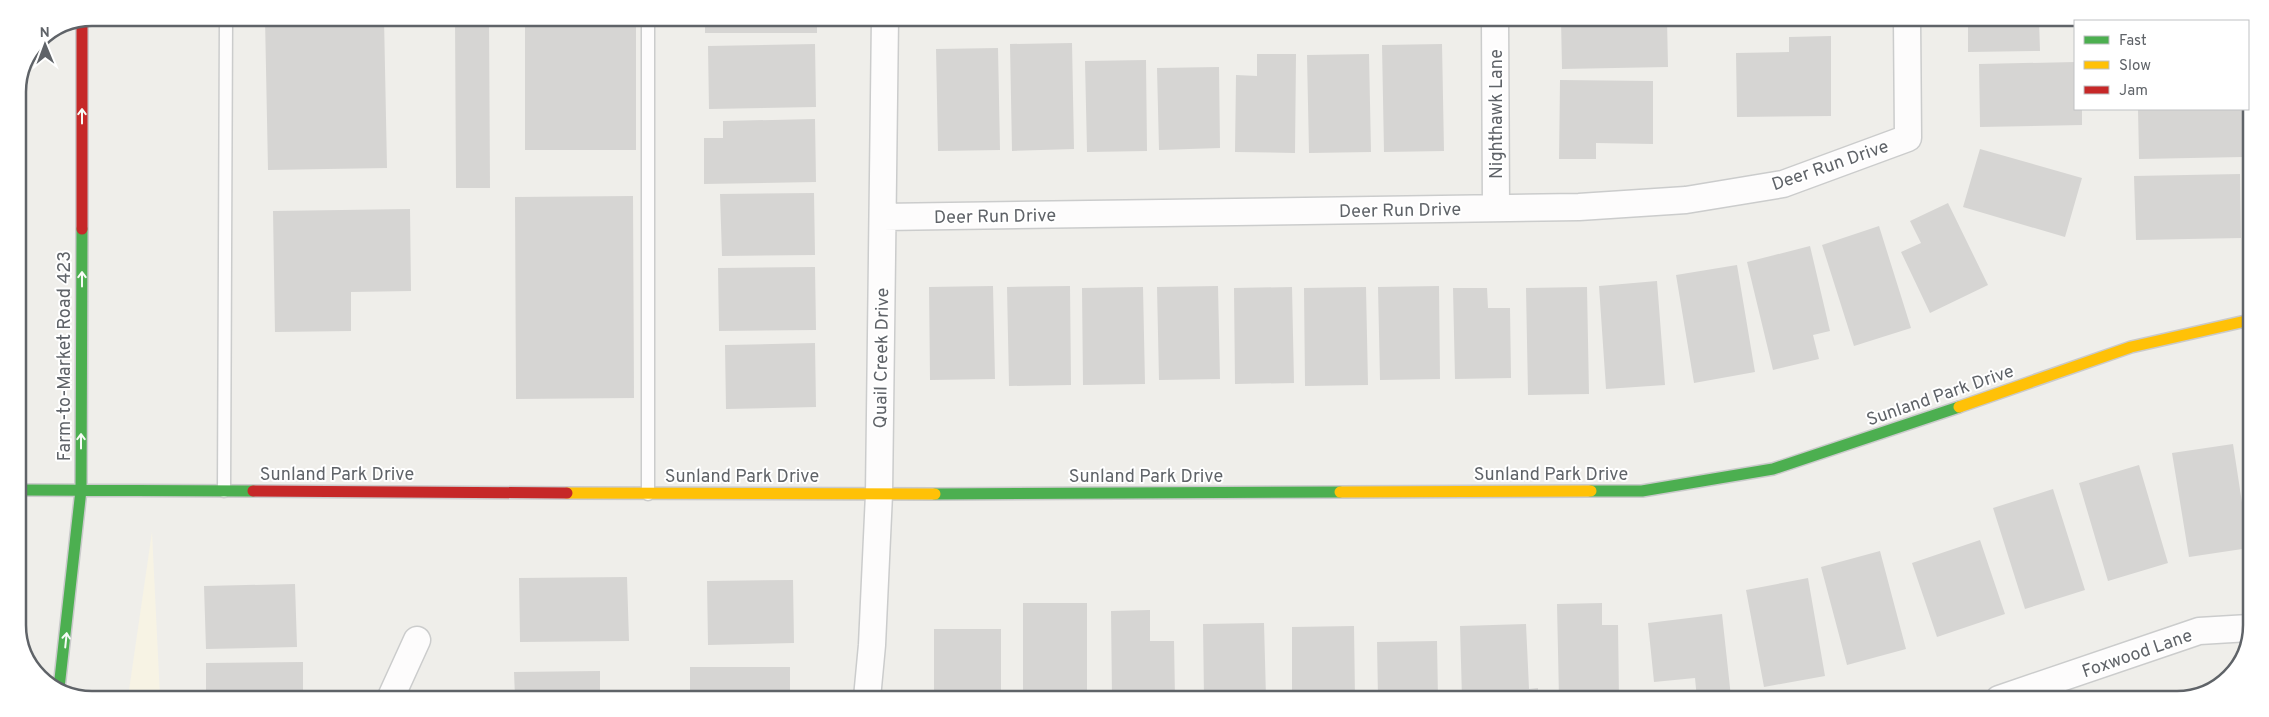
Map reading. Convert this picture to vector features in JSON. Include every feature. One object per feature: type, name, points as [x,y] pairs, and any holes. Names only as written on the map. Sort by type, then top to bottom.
[{"type":"street","name":"Quail Creek Drive","points":[[868,691],[872,645],[879,494],[885,26]]},
{"type":"street","name":"Nighthawk Lane","points":[[1495,26],[1496,208]]},
{"type":"street","name":"Deer Run Drive","points":[[883,217],[1579,207],[1686,200],[1783,184],[1908,138],[1907,26]]},
{"type":"street","name":"Farm-to-Market Road 423","points":[[60,683],[81,490],[82,28]]},
{"type":"street","name":"Sunland Park Drive","points":[[26,490],[648,494],[1642,491],[1773,469],[1942,413],[2131,347],[2243,322]]},
{"type":"street","name":"Foxwood Lane","points":[[2023,691],[2199,631],[2243,628]]},
{"type":"street","points":[[395,691],[416,640]]},
{"type":"lane","points":[[224,491],[226,26]]},
{"type":"lane","points":[[648,26],[648,494]]},
{"type":"shaded area","points":[[152,532],[160,691],[129,691]]},
{"type":"building","points":[[265,26],[384,26],[387,168],[268,170]]},
{"type":"building","points":[[455,26],[489,26],[490,188],[456,188]]},
{"type":"building","points":[[525,26],[636,26],[636,150],[525,150]]},
{"type":"building","points":[[705,26],[817,26],[817,33],[705,33]]},
{"type":"building","points":[[1561,26],[1667,26],[1668,67],[1562,69]]},
{"type":"building","points":[[1968,26],[2039,26],[2040,51],[1968,52]]},
{"type":"building","points":[[1831,36],[1831,116],[1737,117],[1736,53],[1789,52],[1789,37]]},
{"type":"building","points":[[1072,43],[1074,149],[1012,151],[1010,44]]},
{"type":"building","points":[[815,44],[816,107],[709,109],[708,46]]},
{"type":"building","points":[[1442,44],[1444,151],[1384,152],[1382,45]]},
{"type":"building","points":[[998,48],[1000,150],[938,151],[936,49]]},
{"type":"building","points":[[1257,54],[1296,54],[1295,153],[1235,152],[1236,75],[1257,76]]},
{"type":"building","points":[[1369,54],[1371,152],[1309,153],[1307,55]]},
{"type":"building","points":[[1146,60],[1147,151],[1087,152],[1085,61]]},
{"type":"building","points":[[2074,62],[2074,110],[2082,110],[2082,125],[1980,127],[1979,64]]},
{"type":"building","points":[[1219,67],[1220,148],[1159,150],[1157,68]]},
{"type":"building","points":[[1560,80],[1653,81],[1653,144],[1596,143],[1596,159],[1559,159]]},
{"type":"building","points":[[2138,110],[2242,110],[2243,157],[2139,159]]},
{"type":"building","points":[[815,119],[816,182],[704,184],[704,138],[723,138],[723,121]]},
{"type":"building","points":[[1980,149],[2082,178],[2065,237],[1963,207]]},
{"type":"building","points":[[2240,174],[2241,238],[2136,240],[2134,176]]},
{"type":"building","points":[[814,193],[815,255],[722,256],[720,194]]},
{"type":"building","points":[[633,196],[634,398],[516,399],[515,197]]},
{"type":"building","points":[[1948,203],[1988,285],[1930,313],[1901,252],[1921,243],[1910,221]]},
{"type":"building","points":[[410,209],[411,291],[351,292],[351,331],[275,332],[273,211]]},
{"type":"building","points":[[1879,226],[1911,328],[1854,346],[1822,245]]},
{"type":"building","points":[[1810,246],[1830,331],[1813,335],[1819,359],[1773,370],[1747,262]]},
{"type":"building","points":[[1737,265],[1755,372],[1694,383],[1676,275]]},
{"type":"building","points":[[815,267],[816,330],[719,331],[718,268]]},
{"type":"building","points":[[1657,281],[1665,385],[1606,389],[1599,286]]},
{"type":"building","points":[[993,286],[995,379],[930,380],[929,287]]},
{"type":"building","points":[[1070,286],[1071,385],[1009,386],[1007,287]]},
{"type":"building","points":[[1218,286],[1220,379],[1159,380],[1157,287]]},
{"type":"building","points":[[1439,286],[1440,379],[1380,380],[1378,287]]},
{"type":"building","points":[[1143,287],[1145,384],[1083,385],[1082,288]]},
{"type":"building","points":[[1292,287],[1294,383],[1235,384],[1234,288]]},
{"type":"building","points":[[1366,287],[1368,385],[1305,386],[1304,288]]},
{"type":"building","points":[[1587,287],[1589,394],[1528,395],[1526,288]]},
{"type":"building","points":[[1453,288],[1487,288],[1488,308],[1510,308],[1511,378],[1455,379]]},
{"type":"building","points":[[815,343],[816,407],[726,409],[725,345]]},
{"type":"building","points":[[2233,444],[2243,509],[2243,549],[2189,557],[2172,453]]},
{"type":"building","points":[[2139,465],[2168,563],[2108,581],[2079,483]]},
{"type":"building","points":[[2053,489],[2085,590],[2025,609],[1993,508]]},
{"type":"building","points":[[1980,540],[2005,614],[1937,637],[1912,563]]},
{"type":"building","points":[[1880,551],[1906,649],[1847,665],[1821,567]]},
{"type":"building","points":[[627,577],[629,641],[520,642],[519,578]]},
{"type":"building","points":[[1808,578],[1825,676],[1764,687],[1746,590]]},
{"type":"building","points":[[793,580],[794,643],[708,645],[707,581]]},
{"type":"building","points":[[295,584],[297,647],[206,649],[204,586]]},
{"type":"building","points":[[1023,603],[1087,603],[1087,691],[1023,691]]},
{"type":"building","points":[[1602,603],[1602,625],[1618,625],[1619,691],[1559,691],[1557,604]]},
{"type":"building","points":[[1150,610],[1150,641],[1174,641],[1175,691],[1112,691],[1111,611]]},
{"type":"building","points":[[1722,614],[1730,691],[1696,691],[1695,678],[1654,682],[1648,623]]},
{"type":"building","points":[[1264,623],[1266,691],[1204,691],[1203,624]]},
{"type":"building","points":[[1526,624],[1529,689],[1538,688],[1538,691],[1462,691],[1460,626]]},
{"type":"building","points":[[1354,626],[1355,691],[1292,691],[1292,627]]},
{"type":"building","points":[[934,629],[1001,629],[1001,691],[934,691]]},
{"type":"building","points":[[1437,641],[1438,691],[1378,691],[1377,642]]},
{"type":"building","points":[[303,662],[303,691],[206,691],[206,663]]},
{"type":"building","points":[[690,667],[790,667],[790,691],[690,691]]},
{"type":"building","points":[[600,671],[600,691],[515,691],[514,672]]},
{"type":"traffic: fast","points":[[60,682],[81,490],[82,229]]},
{"type":"traffic: fast","points":[[1591,491],[1642,491],[1773,469],[1959,407]]},
{"type":"traffic: fast","points":[[26,490],[253,491]]},
{"type":"traffic: fast","points":[[935,494],[1340,492]]},
{"type":"traffic: slow","points":[[1959,407],[2131,347],[2243,322]]},
{"type":"traffic: slow","points":[[1340,492],[1591,491]]},
{"type":"traffic: slow","points":[[567,493],[935,494]]},
{"type":"traffic: jam","points":[[82,28],[82,229]]},
{"type":"traffic: jam","points":[[253,491],[567,493]]}]
